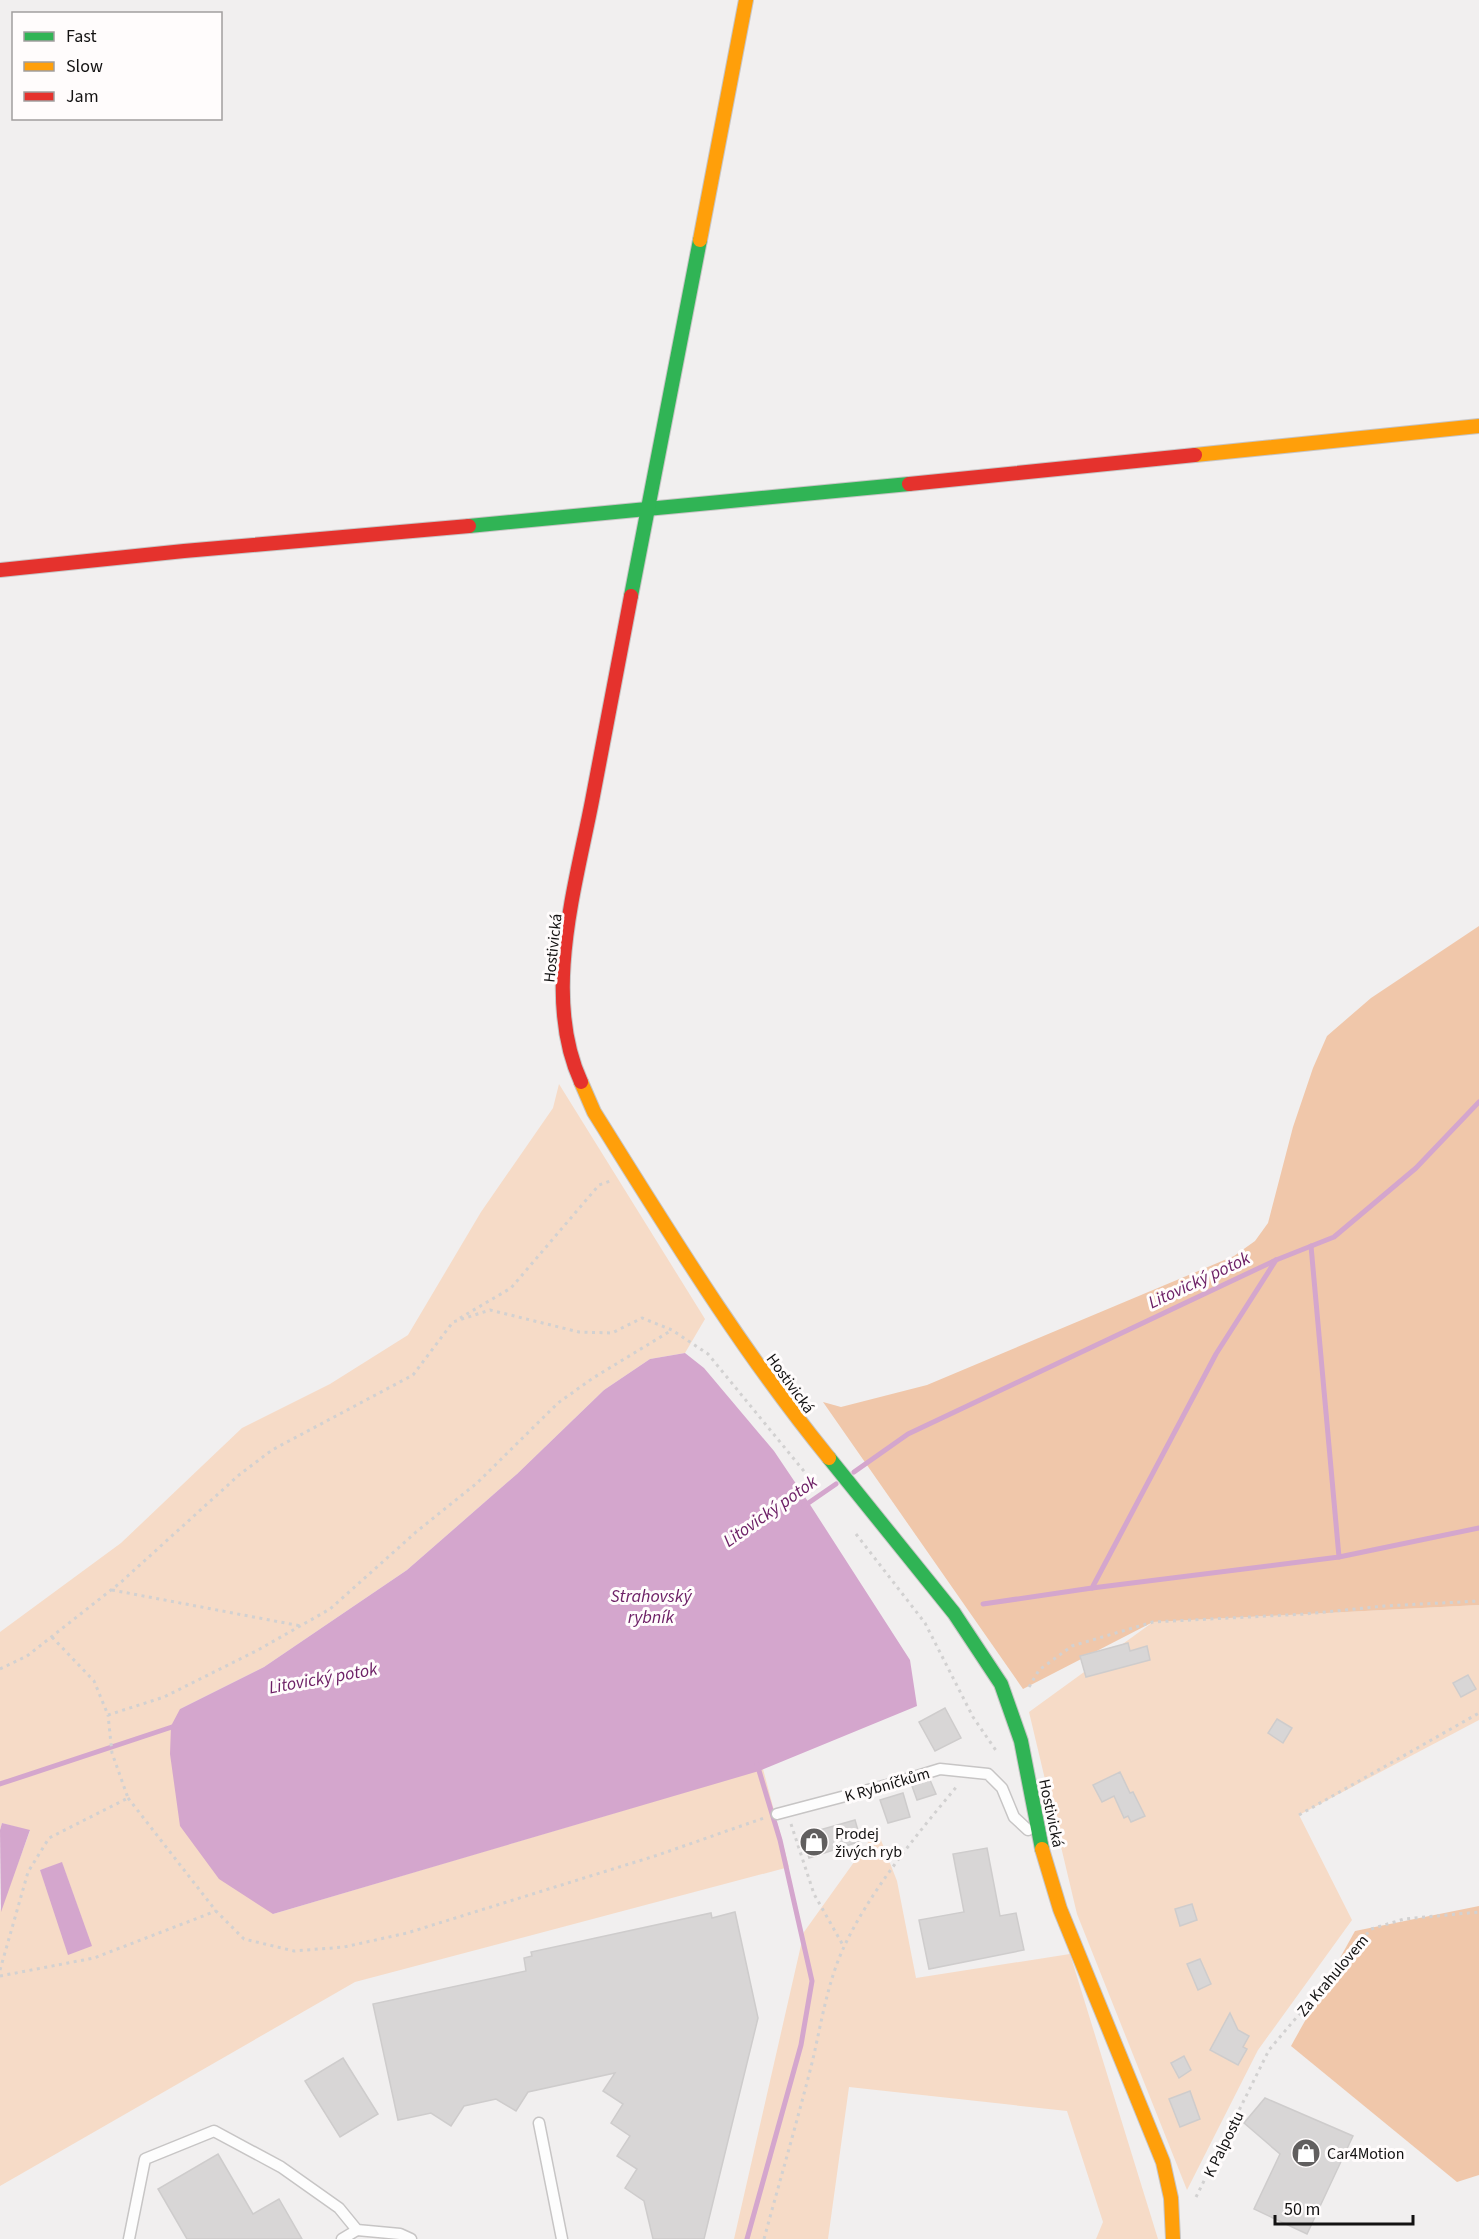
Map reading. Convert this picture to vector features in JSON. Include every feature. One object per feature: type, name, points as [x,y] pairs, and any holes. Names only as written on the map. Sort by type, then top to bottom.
[{"type":"street","name":"Hostivická","points":[[746,0],[575,889],[563,962],[564,1017],[571,1061],[594,1112],[704,1288],[784,1403],[954,1613],[1001,1684],[1021,1741],[1038,1837],[1060,1909],[1163,2162],[1171,2198],[1173,2239]]},
{"type":"street","points":[[0,570],[184,551],[649,510],[1479,426]]},
{"type":"lane","name":"K Rybníčkům","points":[[777,1814],[940,1769],[988,1774],[1002,1788],[1014,1817],[1038,1837]]},
{"type":"lane","points":[[539,2122],[562,2239]]},
{"type":"lane","points":[[129,2239],[145,2159],[214,2131],[281,2167],[339,2208],[357,2230]]},
{"type":"lane","points":[[342,2239],[357,2230],[400,2234],[411,2239]]},
{"type":"path","points":[[0,1669],[27,1656],[111,1590],[239,1475],[272,1450],[413,1375],[453,1322],[511,1288],[599,1185],[632,1171]]},
{"type":"path","points":[[453,1322],[490,1310],[579,1332],[612,1333],[642,1318],[672,1330],[708,1354],[823,1494]]},
{"type":"path","points":[[108,1715],[164,1697],[258,1650],[330,1608],[416,1532],[477,1483],[558,1403],[593,1378],[672,1330]]},
{"type":"path","points":[[852,1529],[926,1623],[973,1717],[999,1754],[1021,1741]]},
{"type":"path","points":[[111,1590],[301,1626]]},
{"type":"path","points":[[1028,1689],[1039,1670],[1072,1646],[1153,1622],[1306,1614],[1479,1600]]},
{"type":"path","points":[[52,1637],[93,1681],[108,1715],[112,1753],[128,1798],[216,1911],[244,1939],[294,1952],[344,1947],[407,1933],[658,1855],[777,1814],[814,1894],[844,1947]]},
{"type":"path","points":[[1299,1815],[1479,1713]]},
{"type":"path","points":[[764,2239],[812,2065],[833,1973],[844,1947],[876,1893],[922,1829],[969,1772]]},
{"type":"path","points":[[0,1970],[28,1872],[49,1838],[128,1798]]},
{"type":"path","points":[[0,1976],[94,1958],[216,1911]]},
{"type":"path","name":"Za Krahulovem","points":[[1269,2050],[1371,1929],[1404,1919],[1479,1912]]},
{"type":"path","name":"K Palpostu","points":[[1196,2197],[1269,2050]]},
{"type":"shaded area","points":[[1479,926],[1479,1605],[1153,1622],[1023,1689],[823,1402],[841,1407],[927,1385],[1234,1256],[1255,1241],[1268,1223],[1293,1127],[1313,1068],[1327,1036],[1371,998]]},
{"type":"shaded area","points":[[559,1084],[705,1319],[685,1353],[650,1359],[604,1390],[517,1474],[407,1570],[264,1667],[180,1709],[273,1914],[763,1769],[789,1867],[355,1982],[0,2186],[0,1911],[30,1831],[2,1823],[0,1830],[0,1632],[121,1543],[242,1428],[330,1384],[408,1335],[481,1212],[553,1108]],"holes":[[[62,1863],[91,1946],[40,1870]]]},
{"type":"shaded area","points":[[1479,1605],[1479,1720],[1299,1815],[1352,1920],[1258,2050],[1187,2190],[1077,1914],[1029,1712],[1153,1622]]},
{"type":"shaded area","points":[[877,1830],[897,1881],[916,1978],[1070,1954],[1158,2239],[1096,2239],[1103,2222],[1067,2111],[849,2087],[828,2239],[734,2239],[804,1932]]},
{"type":"shaded area","points":[[1479,1906],[1479,2175],[1457,2182],[1291,2046],[1355,1931]]},
{"type":"water","name":"Strahovský rybník","points":[[685,1353],[704,1368],[774,1451],[809,1503],[910,1660],[917,1706],[759,1771],[273,1914],[219,1879],[180,1826],[170,1754],[171,1726],[180,1709],[264,1667],[407,1570],[517,1474],[604,1390],[650,1359]]},
{"type":"water","points":[[2,1823],[30,1830],[1,1912],[0,1830]]},
{"type":"water","points":[[62,1862],[92,1946],[68,1955],[40,1870]]},
{"type":"building","points":[[1128,1643],[1130,1651],[1147,1646],[1150,1660],[1086,1677],[1080,1656]]},
{"type":"building","points":[[1468,1675],[1476,1689],[1461,1697],[1453,1683]]},
{"type":"building","points":[[945,1708],[961,1738],[935,1751],[919,1722]]},
{"type":"building","points":[[1277,1719],[1292,1728],[1283,1743],[1268,1733]]},
{"type":"building","points":[[1120,1772],[1145,1816],[1131,1822],[1128,1816],[1124,1818],[1114,1796],[1102,1802],[1093,1785]]},
{"type":"building","points":[[930,1780],[936,1794],[917,1800],[912,1786]]},
{"type":"building","points":[[903,1793],[910,1817],[888,1823],[880,1800]]},
{"type":"building","points":[[855,1820],[861,1841],[809,1858],[802,1835]]},
{"type":"building","points":[[987,1848],[1000,1916],[1016,1913],[1024,1950],[929,1969],[919,1920],[964,1912],[953,1854]]},
{"type":"building","points":[[1192,1904],[1197,1920],[1180,1926],[1175,1909]]},
{"type":"building","points":[[735,1912],[758,2018],[704,2239],[653,2239],[644,2201],[625,2188],[637,2169],[617,2156],[630,2136],[611,2123],[623,2104],[603,2091],[615,2073],[528,2092],[516,2111],[496,2099],[464,2106],[451,2126],[431,2113],[398,2120],[373,2004],[526,1971],[524,1958],[532,1956],[531,1952],[711,1913],[712,1918]]},
{"type":"building","points":[[1200,1959],[1211,1984],[1198,1990],[1187,1964]]},
{"type":"building","points":[[1230,2013],[1238,2030],[1249,2036],[1243,2047],[1247,2049],[1238,2065],[1210,2050]]},
{"type":"building","points":[[1184,2056],[1191,2070],[1179,2078],[1171,2063]]},
{"type":"building","points":[[343,2058],[378,2114],[340,2137],[305,2081]]},
{"type":"building","points":[[1190,2091],[1200,2119],[1180,2127],[1169,2099]]},
{"type":"building","points":[[1265,2098],[1353,2136],[1307,2234],[1254,2209],[1280,2154],[1244,2123]]},
{"type":"building","points":[[218,2154],[253,2214],[279,2199],[302,2239],[187,2239],[158,2189]]},
{"type":"waterway","name":"Litovický potok","points":[[854,1472],[908,1434],[1276,1260],[1334,1237],[1416,1168],[1479,1102]]},
{"type":"waterway","points":[[1092,1588],[1339,1557],[1311,1246]]},
{"type":"waterway","points":[[983,1604],[1092,1588],[1216,1354],[1276,1260]]},
{"type":"waterway","name":"Litovický potok","points":[[804,1506],[836,1484]]},
{"type":"waterway","points":[[1339,1557],[1479,1528]]},
{"type":"waterway","name":"Litovický potok","points":[[0,1784],[178,1725]]},
{"type":"waterway","points":[[747,2239],[801,2045],[812,1981],[780,1840],[757,1764]]},
{"type":"traffic: fast","points":[[631,596],[700,240]]},
{"type":"traffic: fast","points":[[469,526],[909,484]]},
{"type":"traffic: fast","points":[[829,1458],[954,1613],[1001,1684],[1021,1741],[1042,1849]]},
{"type":"traffic: slow","points":[[700,240],[746,0]]},
{"type":"traffic: slow","points":[[1195,455],[1479,426]]},
{"type":"traffic: slow","points":[[581,1082],[594,1112],[735,1332],[796,1417],[829,1458]]},
{"type":"traffic: slow","points":[[1042,1849],[1060,1909],[1163,2162],[1171,2198],[1173,2239]]},
{"type":"traffic: jam","points":[[909,484],[1195,455]]},
{"type":"traffic: jam","points":[[0,570],[469,526]]},
{"type":"traffic: jam","points":[[581,1082],[570,1049],[564,1015],[565,943],[631,596]]},
{"type":"place","name":"Prodej živých ryb","points":[[814,1842]]},
{"type":"place","name":"Car4Motion","points":[[1306,2153]]}]
